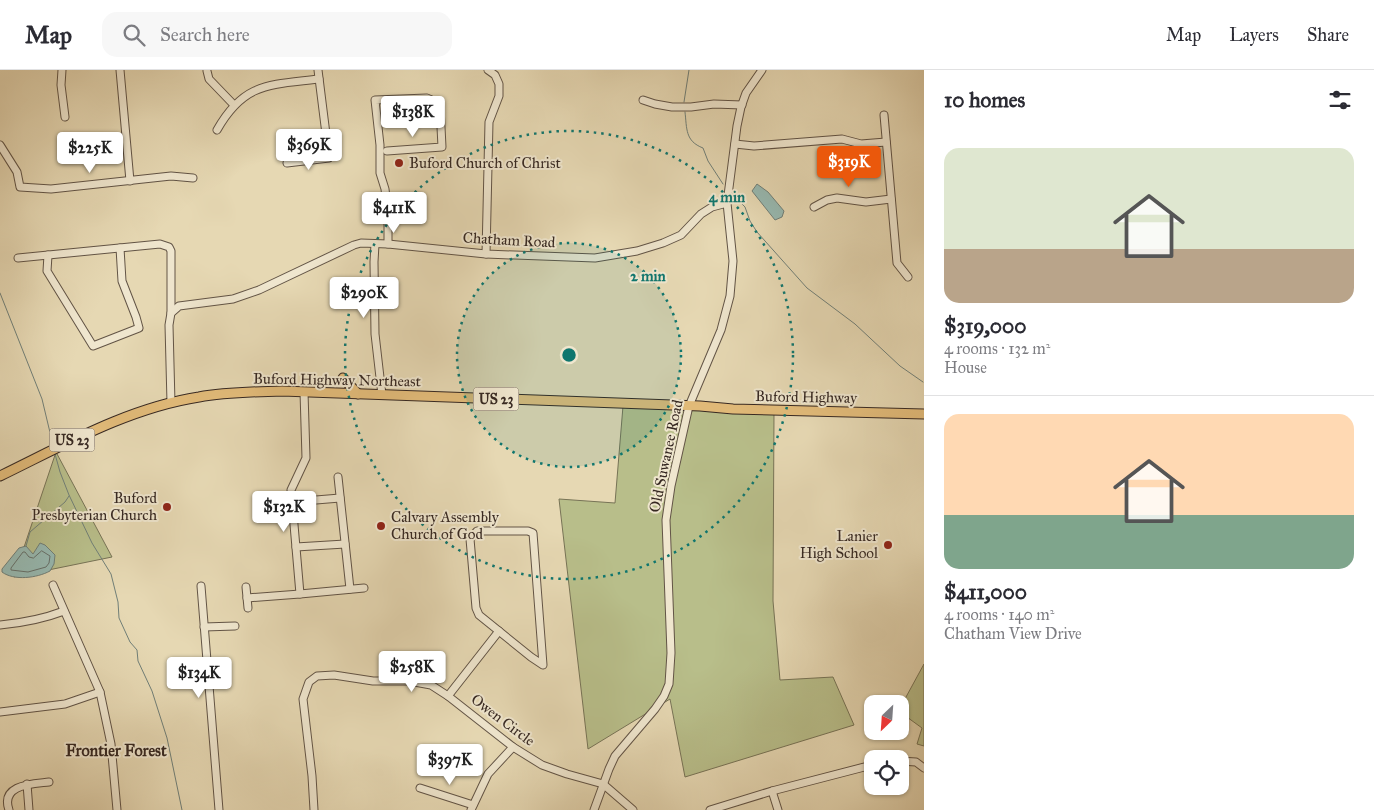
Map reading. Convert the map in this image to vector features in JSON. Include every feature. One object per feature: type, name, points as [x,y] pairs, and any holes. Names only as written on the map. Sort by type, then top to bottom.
[{"type":"main road","points":[[343,378],[358,394]]},
{"type":"main road","name":"Buford Highway Northeast","points":[[0,476],[107,425],[171,403],[197,397],[237,392],[304,392],[689,406]]},
{"type":"main road","name":"Buford Highway","points":[[689,406],[924,414]]},
{"type":"street","points":[[62,70],[61,85],[65,117]]},
{"type":"street","points":[[120,70],[130,181]]},
{"type":"street","points":[[287,163],[329,158],[318,70]]},
{"type":"street","points":[[486,254],[489,122],[499,96],[499,84],[495,75],[488,70]]},
{"type":"street","name":"Old Suwanee Road","points":[[594,810],[615,756],[655,709],[664,696],[669,684],[671,652],[666,520],[671,486],[689,406],[716,344],[730,296],[733,261],[727,202],[735,144],[746,93],[762,70]]},
{"type":"street","points":[[207,71],[209,78],[234,105]]},
{"type":"street","points":[[217,130],[234,105],[247,94],[260,87],[319,78]]},
{"type":"street","points":[[386,151],[442,147],[440,107],[436,102],[427,98],[375,100],[380,145],[380,174],[385,190],[388,215],[388,244]]},
{"type":"street","points":[[642,100],[672,107],[714,104],[742,105]]},
{"type":"street","points":[[884,115],[897,263],[908,278]]},
{"type":"street","points":[[735,144],[754,146],[842,139],[862,144],[886,142]]},
{"type":"street","points":[[0,145],[17,172],[20,187],[51,189],[171,176],[193,178]]},
{"type":"street","points":[[814,207],[837,198],[866,202],[891,199]]},
{"type":"street","name":"Chatham Road","points":[[171,313],[178,306],[233,299],[259,290],[361,243],[486,254],[595,258],[637,251],[663,243],[688,229],[701,214],[712,207],[727,202]]},
{"type":"street","points":[[18,258],[160,244],[169,247],[171,251],[171,313],[168,349],[171,403]]},
{"type":"street","points":[[375,244],[375,334],[382,395]]},
{"type":"street","points":[[48,255],[48,271],[93,346],[139,328],[122,280],[120,248]]},
{"type":"street","points":[[300,594],[292,490],[293,482],[306,458],[304,392]]},
{"type":"street","points":[[338,477],[350,589]]},
{"type":"street","points":[[292,502],[340,498]]},
{"type":"street","points":[[477,531],[528,531],[533,533],[536,552],[543,665],[499,631],[479,615],[476,608],[470,539],[477,531]]},
{"type":"street","points":[[296,547],[345,544]]},
{"type":"street","points":[[53,585],[100,692],[111,744],[116,810]]},
{"type":"street","points":[[201,586],[219,810]]},
{"type":"street","points":[[246,587],[248,608]]},
{"type":"street","points":[[247,598],[364,588]]},
{"type":"street","points":[[0,625],[35,620],[64,611]]},
{"type":"street","points":[[204,627],[235,626]]},
{"type":"street","points":[[448,696],[499,631]]},
{"type":"street","name":"Owen Circle","points":[[314,810],[303,699],[309,682],[317,676],[334,675],[373,681],[409,681],[430,685],[448,696],[513,747],[542,765],[604,784]]},
{"type":"street","points":[[0,712],[65,704],[100,692]]},
{"type":"street","points":[[420,788],[472,807],[488,774],[513,747]]},
{"type":"street","points":[[909,762],[916,762],[924,768]]},
{"type":"street","points":[[710,810],[772,791],[864,767]]},
{"type":"street","points":[[8,810],[9,796],[14,789],[20,785],[49,782]]},
{"type":"street","points":[[27,784],[28,810]]},
{"type":"street","points":[[604,784],[633,810]]},
{"type":"street","points":[[772,791],[778,810]]},
{"type":"green space","points":[[623,406],[774,412],[773,601],[780,680],[833,677],[854,725],[685,777],[670,699],[588,749],[559,499],[615,503]]},
{"type":"green space","points":[[56,452],[112,557],[14,577]]},
{"type":"green space","points":[[924,664],[924,746],[917,744],[922,728],[909,719],[909,695],[907,695]]},
{"type":"water","points":[[757,184],[768,192],[784,211],[782,217],[775,220],[752,191]]},
{"type":"water","points":[[40,543],[45,545],[55,555],[54,564],[50,571],[26,577],[13,577],[2,572],[2,569],[19,548],[26,546],[33,554]]},
{"type":"waterway","points":[[684,102],[689,70]]},
{"type":"waterway","points":[[685,112],[690,138],[703,148],[708,161],[723,184]]},
{"type":"waterway","points":[[736,198],[745,207],[750,221],[757,232],[807,288],[855,324],[900,366],[923,382]]},
{"type":"waterway","points":[[0,293],[42,399],[53,445]]},
{"type":"waterway","points":[[55,454],[69,495],[92,543],[111,574],[118,602],[119,618],[130,642],[137,650],[138,661],[152,691],[167,738],[182,810]]},
{"type":"waterway","points":[[26,546],[30,532],[65,502],[69,496]]},
{"type":"place","name":"Buford Church of Christ","points":[[399,163]]},
{"type":"place","name":"Buford Presbyterian Church","points":[[167,507]]},
{"type":"place","name":"Calvary Assembly Church of God","points":[[381,526]]},
{"type":"place","name":"Lanier High School","points":[[888,545]]},
{"type":"district","name":"Frontier Forest","points":[[116,750]]}]
